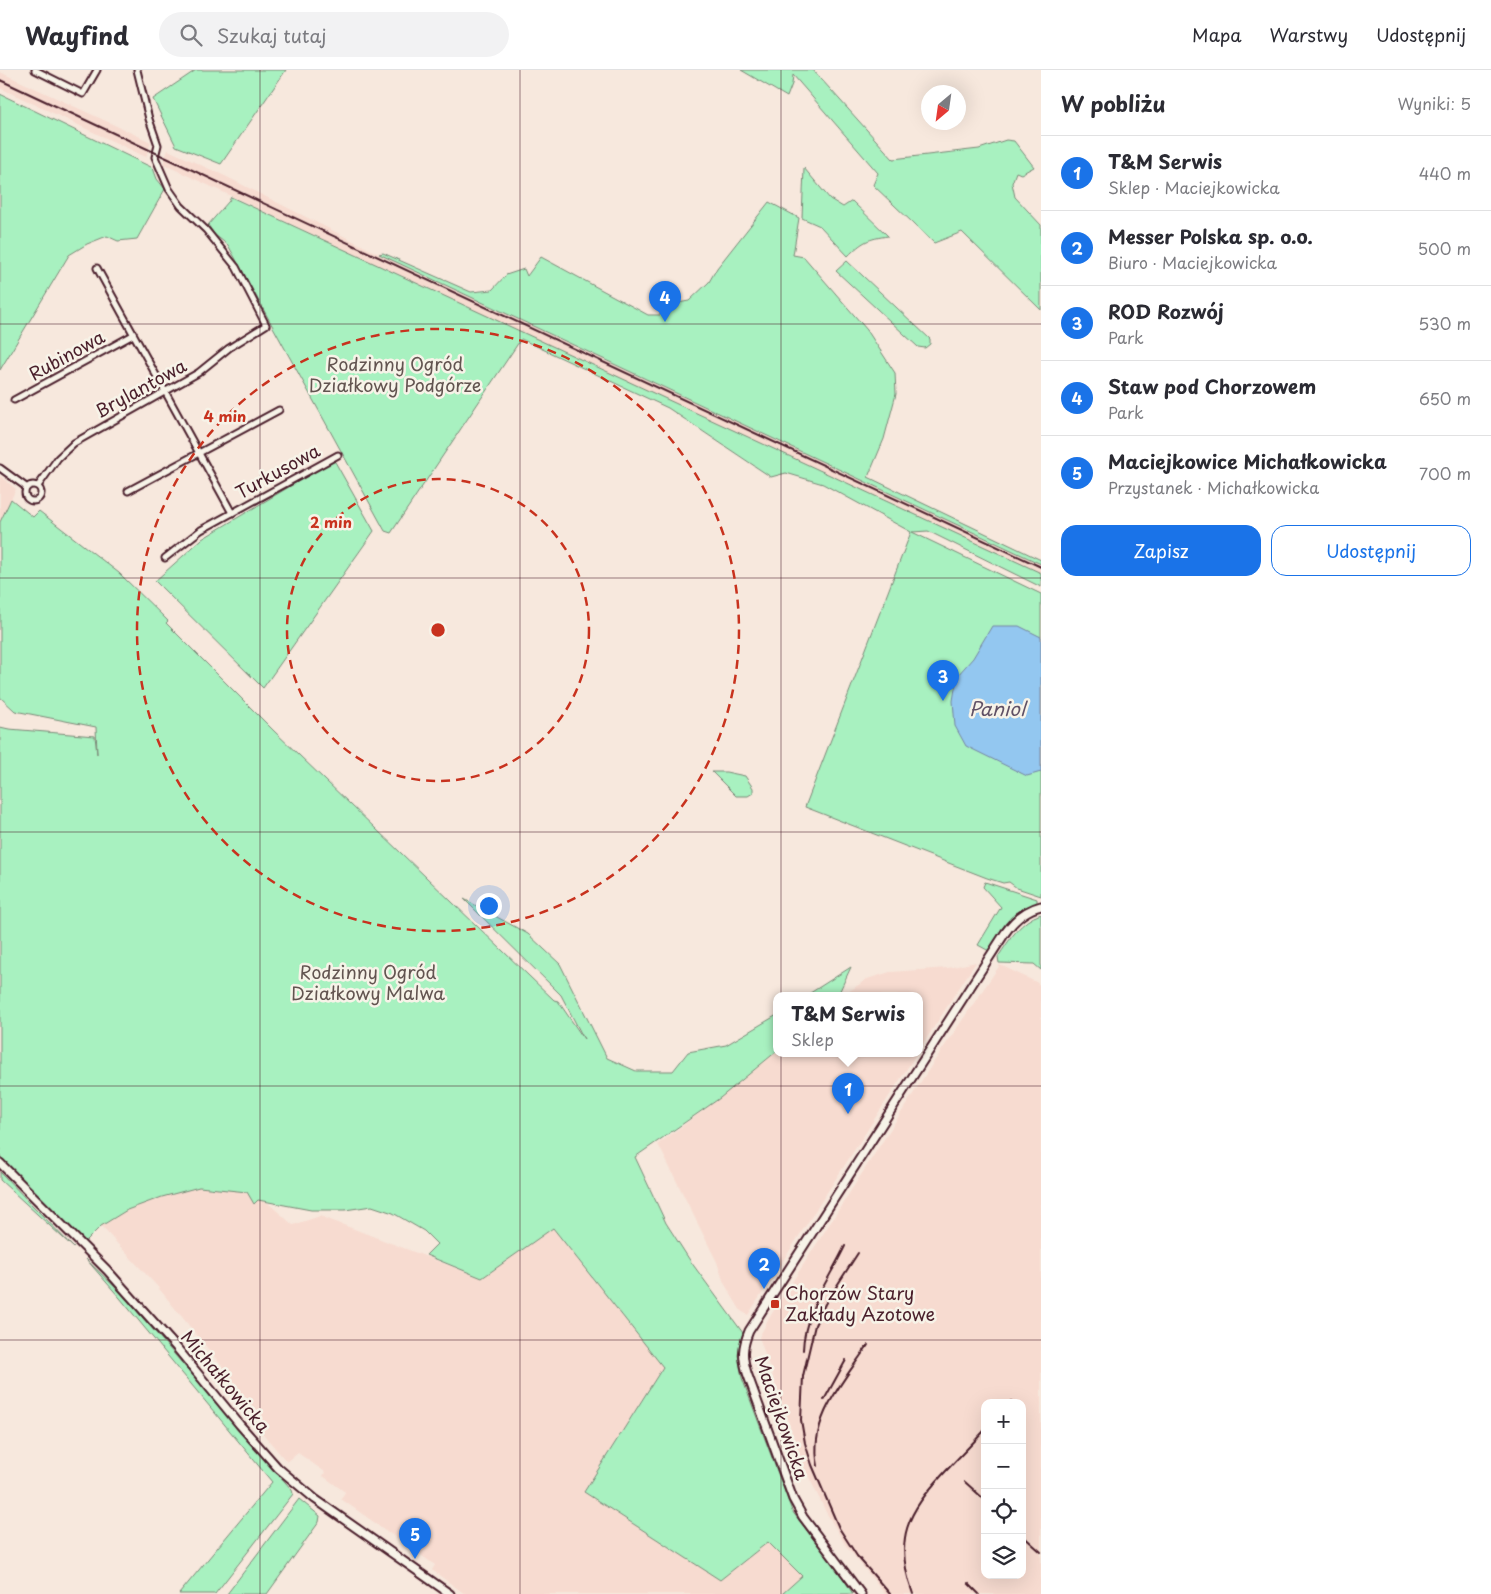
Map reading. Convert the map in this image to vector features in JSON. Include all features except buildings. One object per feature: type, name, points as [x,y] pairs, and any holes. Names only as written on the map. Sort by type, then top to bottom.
[{"type":"street","points":[[35,70],[83,94],[97,70]]},
{"type":"street","name":"Brylantowa","points":[[38,486],[58,458],[74,443],[207,367],[230,348],[266,325],[236,267],[206,230],[181,206],[169,189],[155,157],[158,145],[148,118],[137,70]]},
{"type":"street","name":"Rubinowa","points":[[97,268],[198,453]]},
{"type":"street","name":"Rubinowa","points":[[14,400],[133,335]]},
{"type":"street","points":[[128,491],[279,410]]},
{"type":"street","name":"Turkusowa","points":[[198,453],[232,513]]},
{"type":"street","name":"Turkusowa","points":[[165,558],[200,530],[338,455]]},
{"type":"street","points":[[0,468],[26,487]]},
{"type":"street","points":[[32,484],[38,486],[41,495],[34,501],[30,500],[25,496],[26,487],[32,484]]},
{"type":"street","name":"Maciejkowicka","points":[[861,1594],[803,1517],[793,1499],[747,1373],[743,1357],[744,1343],[1005,933],[1017,918],[1041,906]]},
{"type":"street","name":"Michałkowicka","points":[[0,1163],[107,1270],[176,1347],[278,1468],[315,1499],[450,1594]]},
{"type":"shaded area","points":[[0,72],[151,142],[146,157],[0,88]]},
{"type":"shaded area","points":[[168,150],[225,176],[379,254],[1041,564],[1041,573],[524,334],[163,164]]},
{"type":"shaded area","points":[[0,476],[16,489],[0,522]]},
{"type":"shaded area","points":[[976,962],[923,1044],[923,992],[848,992],[867,979],[890,972],[948,968]]},
{"type":"shaded area","points":[[1000,965],[1041,986],[1041,1594],[885,1594],[846,1546],[826,1512],[805,1469],[759,1337],[771,1315],[933,1063]]},
{"type":"shaded area","points":[[773,1054],[773,1057],[914,1057],[748,1315],[741,1311],[724,1283],[717,1262],[658,1144],[720,1098]]},
{"type":"shaded area","points":[[199,1187],[248,1192],[254,1203],[257,1200],[268,1203],[293,1225],[320,1216],[482,1278],[553,1228],[663,1367],[584,1492],[720,1580],[768,1542],[802,1576],[782,1594],[465,1594],[432,1570],[435,1565],[341,1499],[345,1492],[323,1476],[325,1472],[298,1453],[287,1462],[230,1395],[239,1387],[156,1285],[101,1226],[127,1210],[162,1197]]},
{"type":"green space","points":[[196,70],[286,70],[221,164],[176,146],[153,99]]},
{"type":"green space","points":[[741,70],[813,70],[893,159],[979,149],[1006,140],[1014,141],[1034,167],[1021,174],[1016,172],[1012,183],[1015,197],[1041,225],[1041,310],[962,232],[934,243],[873,185],[878,173],[793,75],[787,97]]},
{"type":"green space","points":[[0,94],[153,168],[157,179],[165,189],[137,239],[118,241],[107,236],[87,244],[69,255],[0,370]]},
{"type":"green space","points":[[804,168],[830,199],[843,207],[852,201],[888,236],[866,242],[848,256],[820,226],[802,218]]},
{"type":"green space","name":"Rodzinny Ogród Działkowy Podgórze","points":[[231,197],[1041,573],[1041,587],[928,531],[912,532],[1041,594],[1041,896],[1017,888],[1009,882],[1003,883],[987,878],[805,807],[911,532],[823,484],[786,473],[771,477],[668,408],[521,339],[391,533],[385,531],[228,245],[215,235],[208,225]]},
{"type":"green space","points":[[769,202],[799,218],[793,255],[804,257],[867,330],[895,373],[896,394],[884,439],[868,477],[1041,560],[1041,564],[379,254],[383,253],[471,292],[492,290],[506,275],[524,269],[527,276],[541,257],[648,315],[660,315],[667,305],[689,301],[709,282],[717,268]]},
{"type":"green space","points":[[847,261],[930,339],[930,344],[925,348],[918,347],[836,271]]},
{"type":"green space","points":[[334,460],[374,531],[263,688],[155,581],[202,539]]},
{"type":"green space","name":"Rodzinny Ogród Działkowy Malwa","points":[[11,499],[33,517],[39,511],[119,573],[274,731],[554,1000],[558,1001],[584,1039],[561,995],[464,899],[528,934],[560,964],[607,1058],[636,1071],[673,1071],[688,1052],[726,1045],[773,1017],[773,1054],[720,1098],[635,1157],[666,1223],[691,1262],[743,1333],[738,1355],[742,1378],[792,1511],[853,1594],[782,1594],[802,1576],[768,1542],[720,1580],[584,1492],[663,1367],[553,1228],[482,1278],[426,1255],[437,1244],[424,1231],[393,1213],[372,1206],[345,1210],[311,1210],[258,1200],[254,1204],[247,1192],[199,1187],[162,1197],[127,1210],[101,1226],[85,1242],[0,1156],[0,727],[95,736],[97,754],[96,727],[15,711],[0,697],[0,522]]},
{"type":"green space","points":[[712,772],[726,772],[745,776],[753,788],[753,793],[748,796],[736,796]]},
{"type":"green space","points":[[985,882],[1037,899],[1037,902],[1014,916],[989,951],[978,945],[1001,907],[983,887]]},
{"type":"green space","points":[[1041,914],[1041,970],[1034,964],[999,963],[998,957],[1016,931],[1027,921]]},
{"type":"green space","points":[[851,967],[839,992],[812,992]]},
{"type":"green space","points":[[0,1172],[74,1248],[0,1180]]},
{"type":"green space","points":[[86,1259],[123,1295],[292,1490],[293,1494],[215,1594],[179,1594],[272,1482]]},
{"type":"green space","points":[[299,1499],[320,1516],[319,1522],[267,1594],[227,1594]]},
{"type":"water","name":"Paniol","points":[[992,626],[1019,626],[1041,637],[1041,772],[1027,776],[966,746],[955,726],[953,701],[957,676],[973,658]]},
{"type":"railway","points":[[0,80],[1041,567]]},
{"type":"railway","points":[[803,1350],[804,1336],[818,1296],[845,1246]]},
{"type":"railway","points":[[858,1253],[825,1304],[815,1325],[803,1376],[801,1420],[805,1443],[812,1465],[839,1528],[857,1556],[890,1594]]},
{"type":"railway","points":[[818,1466],[816,1449],[818,1432],[823,1417],[830,1401],[868,1345]]},
{"type":"railway","points":[[824,1400],[846,1360]]},
{"type":"railway","points":[[913,1594],[904,1558],[904,1542],[907,1528],[913,1514],[932,1487],[981,1434]]},
{"type":"railway","points":[[965,1482],[981,1496]]},
{"type":"railway","points":[[1026,1539],[1041,1552]]},
{"type":"railway","points":[[968,1583],[979,1594]]},
{"type":"place","name":"Staw pod Chorzowem","points":[[665,322]]},
{"type":"place","name":"ROD Rozwój","points":[[943,701]]},
{"type":"place","name":"T&M Serwis","points":[[848,1114]]},
{"type":"place","name":"Messer Polska sp. o.o.","points":[[764,1289]]},
{"type":"place","name":"Chorzów Stary Zakłady Azotowe","points":[[775,1304]]},
{"type":"place","name":"Maciejkowice Michałkowicka","points":[[415,1559]]}]
